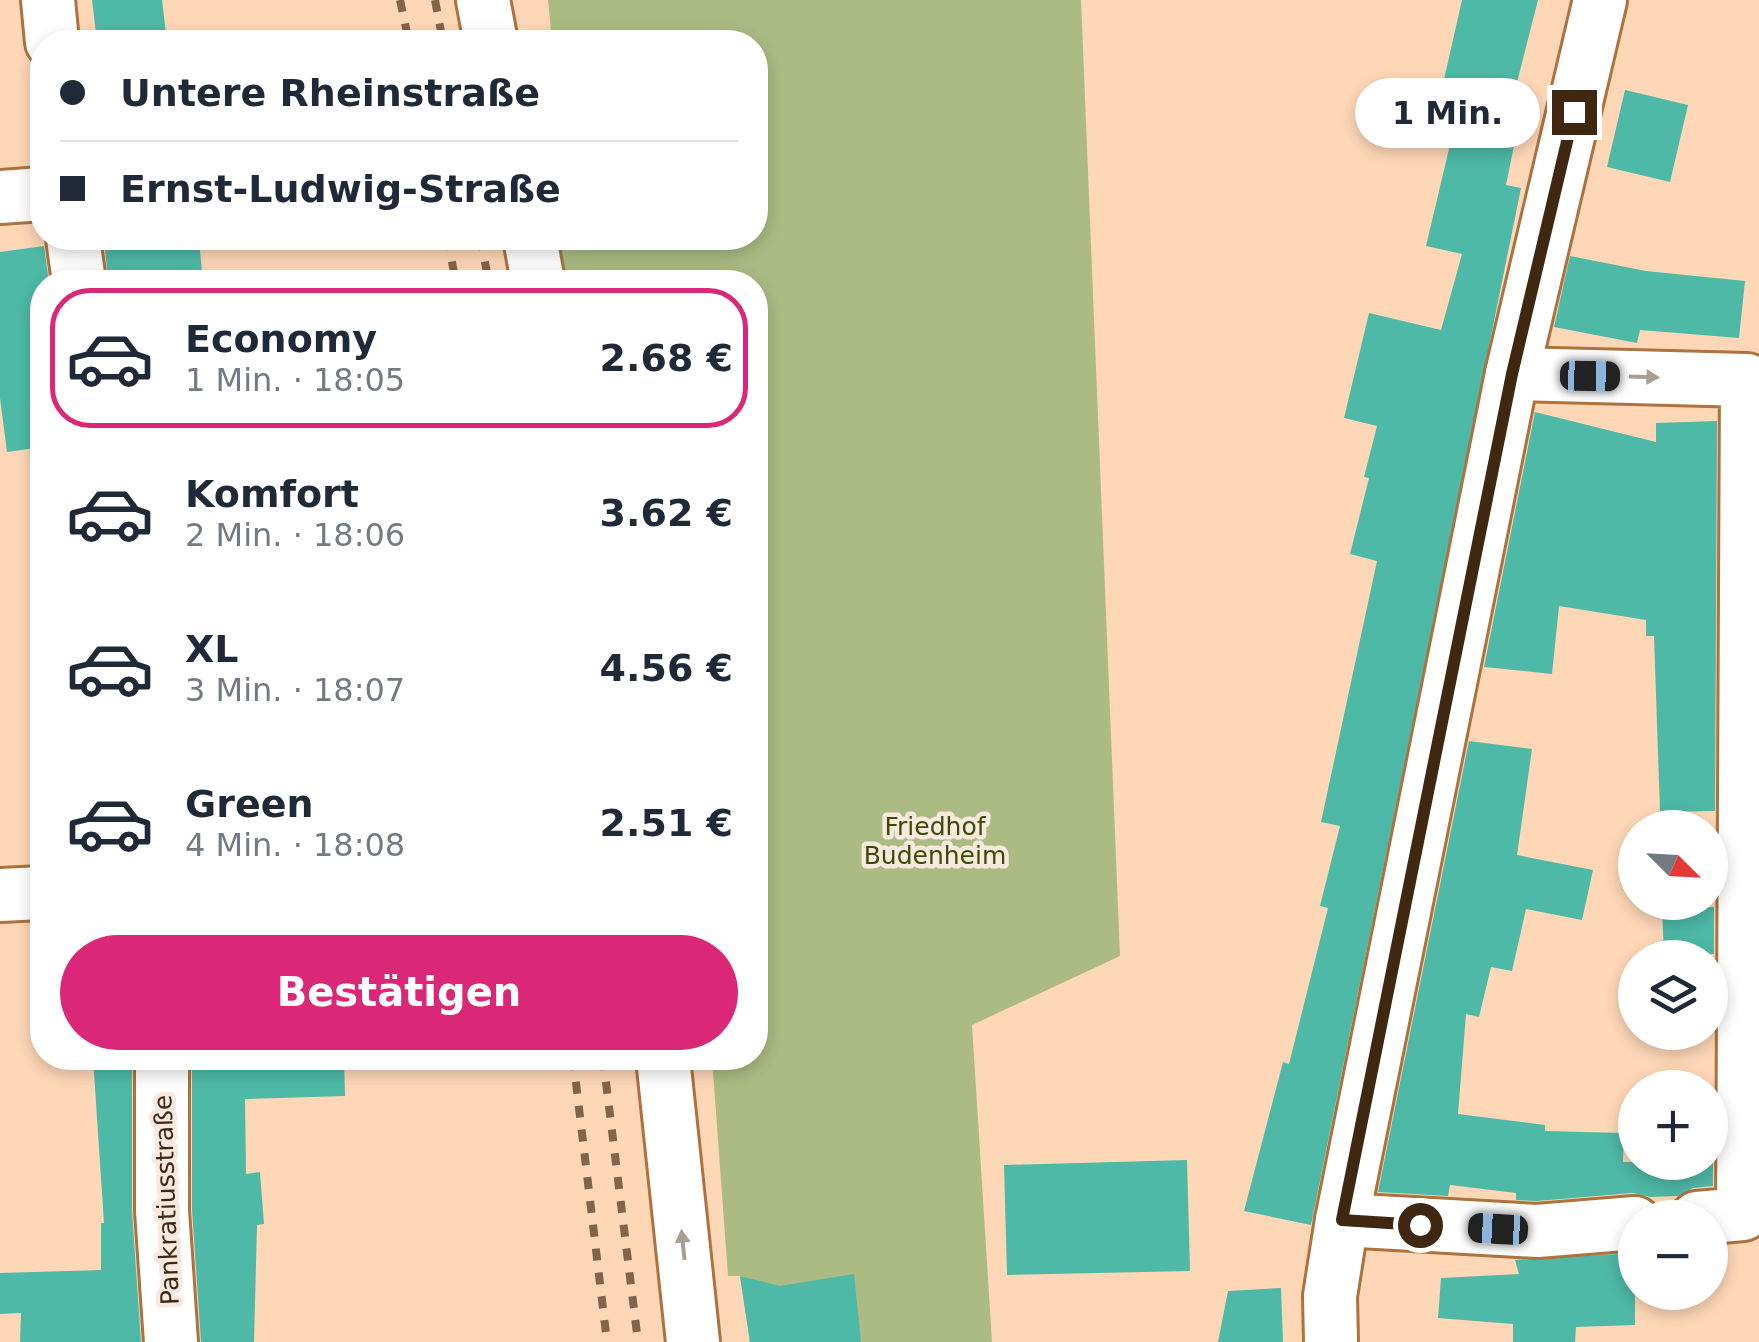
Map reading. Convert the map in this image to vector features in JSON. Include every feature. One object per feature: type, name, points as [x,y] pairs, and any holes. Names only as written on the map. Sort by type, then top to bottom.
[{"type":"street","points":[[48,0],[51,30]]},
{"type":"street","points":[[483,0],[489,30]]},
{"type":"street","points":[[1331,1342],[1330,1296],[1342,1220],[1512,374],[1600,0]]},
{"type":"street","points":[[0,197],[30,195]]},
{"type":"street","points":[[1512,374],[1747,380],[1721,1200]]},
{"type":"street","points":[[0,894],[30,893]]},
{"type":"street","name":"Pankratiusstraße","points":[[162,1070],[162,1211],[171,1342]]},
{"type":"street","points":[[664,1070],[693,1342]]},
{"type":"street","points":[[1342,1220],[1536,1231],[1618,1224]]},
{"type":"green space","name":"Friedhof Budenheim","points":[[548,0],[1081,0],[1120,956],[972,1025],[992,1342],[750,1342],[740,1276],[728,1276],[713,1070],[768,1070],[768,270],[562,270],[557,250],[768,250],[768,30],[551,30]]},
{"type":"building","points":[[92,0],[162,0],[166,30],[96,30]]},
{"type":"building","points":[[1462,0],[1538,0],[1515,90],[1525,92],[1506,185],[1521,188],[1311,1225],[1244,1211],[1283,1062],[1289,1064],[1328,908],[1320,906],[1340,826],[1321,822],[1377,561],[1350,554],[1377,426],[1344,418],[1369,313],[1441,330],[1462,254],[1426,246],[1453,132],[1433,128]]},
{"type":"building","points":[[1625,90],[1688,105],[1670,182],[1607,167]]},
{"type":"building","points":[[45,250],[47,270],[30,270],[30,449],[7,452],[0,398],[0,252]]},
{"type":"building","points":[[105,250],[200,250],[202,270],[107,270]]},
{"type":"building","points":[[1570,256],[1646,271],[1745,281],[1739,338],[1640,330],[1637,343],[1554,327]]},
{"type":"building","points":[[1535,412],[1656,442],[1656,423],[1717,421],[1715,810],[1660,810],[1654,636],[1646,636],[1646,620],[1559,606],[1552,674],[1484,667]]},
{"type":"building","points":[[1469,741],[1532,749],[1517,855],[1593,870],[1582,920],[1526,909],[1512,971],[1491,967],[1479,1017],[1466,1014],[1458,1114],[1545,1125],[1545,1131],[1618,1133],[1618,1180],[1713,1180],[1713,1186],[1693,1188],[1678,1196],[1633,1193],[1537,1201],[1516,1200],[1516,1193],[1450,1185],[1448,1196],[1378,1192]]},
{"type":"building","points":[[1663,920],[1714,920],[1714,940],[1663,940]]},
{"type":"building","points":[[94,1070],[132,1070],[132,1211],[141,1342],[20,1342],[21,1313],[0,1314],[0,1273],[101,1270],[104,1223]]},
{"type":"building","points":[[192,1070],[344,1070],[345,1096],[245,1099],[246,1174],[260,1172],[264,1224],[257,1225],[254,1342],[201,1342],[192,1210]]},
{"type":"building","points":[[1187,1160],[1190,1271],[1007,1275],[1004,1165]]},
{"type":"building","points":[[1618,1254],[1618,1310],[1635,1310],[1635,1325],[1576,1327],[1575,1342],[1513,1342],[1513,1324],[1438,1318],[1441,1278],[1519,1274],[1515,1260]]},
{"type":"building","points":[[854,1274],[861,1342],[750,1342],[740,1276],[780,1286]]},
{"type":"building","points":[[1281,1288],[1283,1342],[1218,1342],[1228,1291]]},
{"type":"railway","points":[[400,0],[406,30]]},
{"type":"railway","points":[[435,0],[441,30]]},
{"type":"railway","points":[[449,250],[454,270]]},
{"type":"railway","points":[[482,250],[487,270]]},
{"type":"railway","points":[[574,1070],[607,1342]]},
{"type":"railway","points":[[604,1070],[638,1342]]},
{"type":"route","points":[[1420,1225],[1342,1220],[1512,374],[1574,112]]}]
